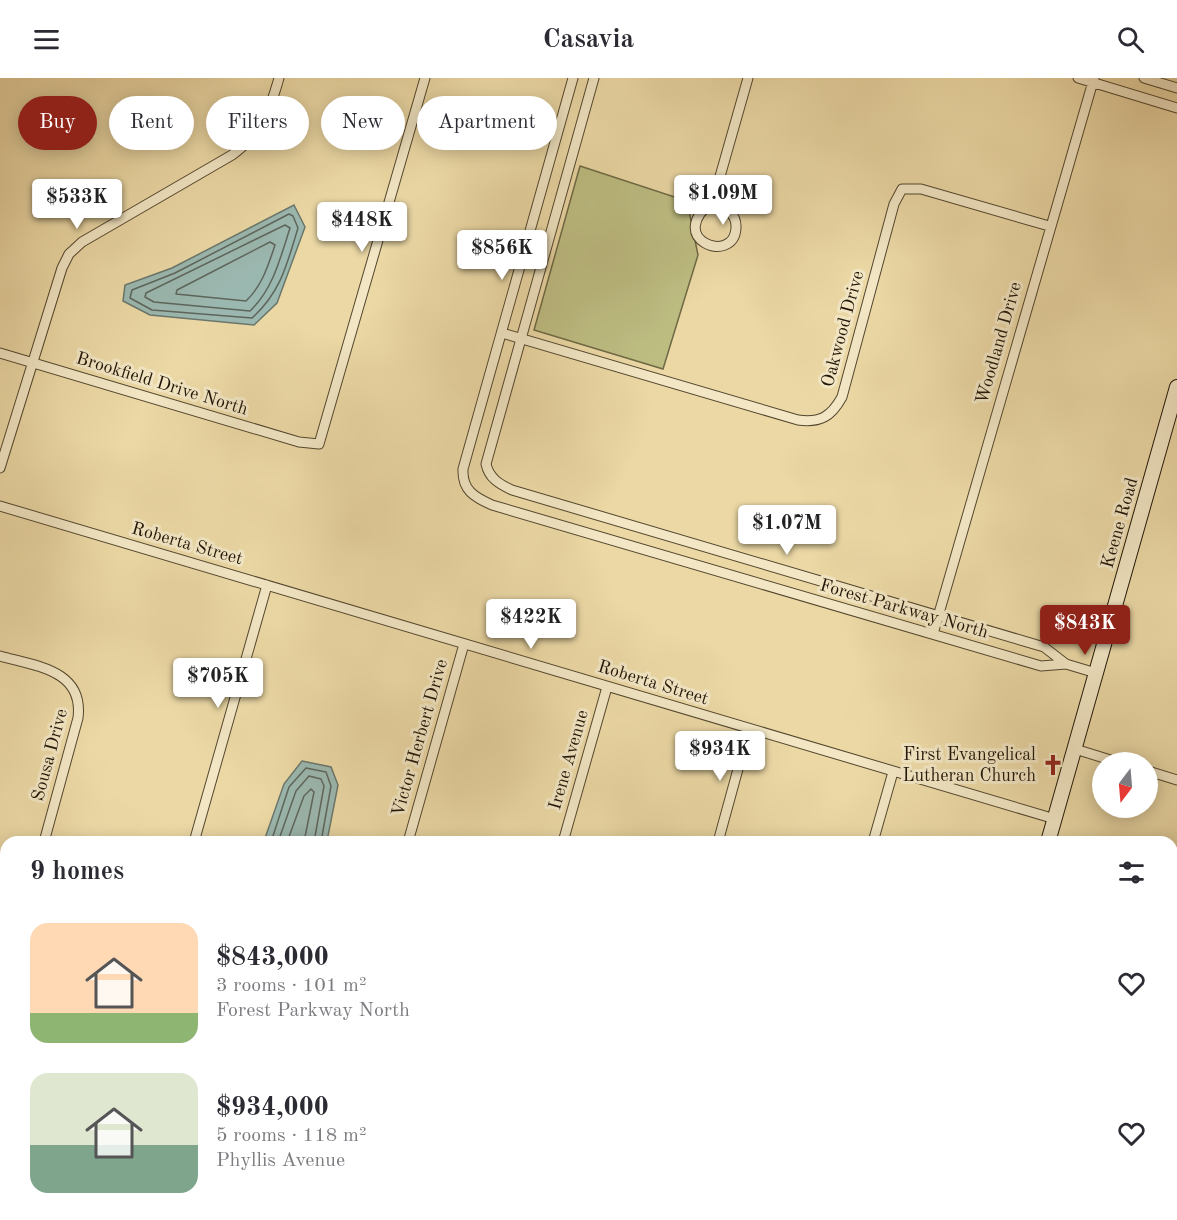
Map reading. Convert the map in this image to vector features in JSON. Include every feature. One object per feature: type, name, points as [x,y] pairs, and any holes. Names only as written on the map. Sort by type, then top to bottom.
[{"type":"main road","name":"Keene Road","points":[[1050,836],[1177,387]]},
{"type":"street","points":[[0,468],[62,268],[69,254],[82,242],[232,155],[251,141],[272,103],[279,78]]},
{"type":"street","name":"Brookfield Drive North","points":[[0,352],[299,442],[319,444],[425,78]]},
{"type":"street","points":[[573,78],[502,333],[520,339],[594,78]]},
{"type":"street","points":[[713,201],[732,213],[736,226],[733,238],[722,246],[715,247],[702,242],[695,230],[697,217],[713,201],[748,78]]},
{"type":"street","points":[[1078,78],[1094,80],[1177,108]]},
{"type":"street","points":[[1144,78],[1177,88]]},
{"type":"street","name":"Woodland Drive","points":[[933,634],[1049,226],[1094,80]]},
{"type":"street","name":"Oakwood Drive","points":[[520,339],[786,417],[812,422],[826,418],[836,409],[842,397],[894,204],[902,189],[921,189],[1049,226]]},
{"type":"street","name":"Forest Parkway North","points":[[502,333],[463,469],[464,484],[476,498],[492,505],[1041,666],[1066,664]]},
{"type":"street","name":"Forest Parkway North","points":[[520,339],[486,464],[489,474],[501,485],[1044,647],[1066,664],[1096,673]]},
{"type":"street","name":"Roberta Street","points":[[0,506],[1055,819]]},
{"type":"street","points":[[604,537],[609,518]]},
{"type":"street","points":[[196,836],[267,585]]},
{"type":"street","name":"Victor Herbert Drive","points":[[410,836],[464,644]]},
{"type":"street","name":"Sousa Drive","points":[[0,656],[63,677],[74,687],[80,702],[78,718],[46,836]]},
{"type":"street","name":"Irene Avenue","points":[[565,836],[607,687]]},
{"type":"street","points":[[720,836],[749,729]]},
{"type":"street","points":[[1075,749],[1092,754]]},
{"type":"street","points":[[875,836],[893,772]]},
{"type":"street","points":[[1158,774],[1177,780]]},
{"type":"green space","points":[[580,166],[687,201],[698,255],[663,369],[534,330]]},
{"type":"water","points":[[294,205],[305,227],[277,303],[254,325],[150,315],[123,301],[125,285],[172,268]]},
{"type":"water","points":[[302,761],[331,767],[338,785],[328,836],[266,836],[284,784]]},
{"type":"place","name":"First Evangelical Lutheran Church","points":[[1053,765]]}]
